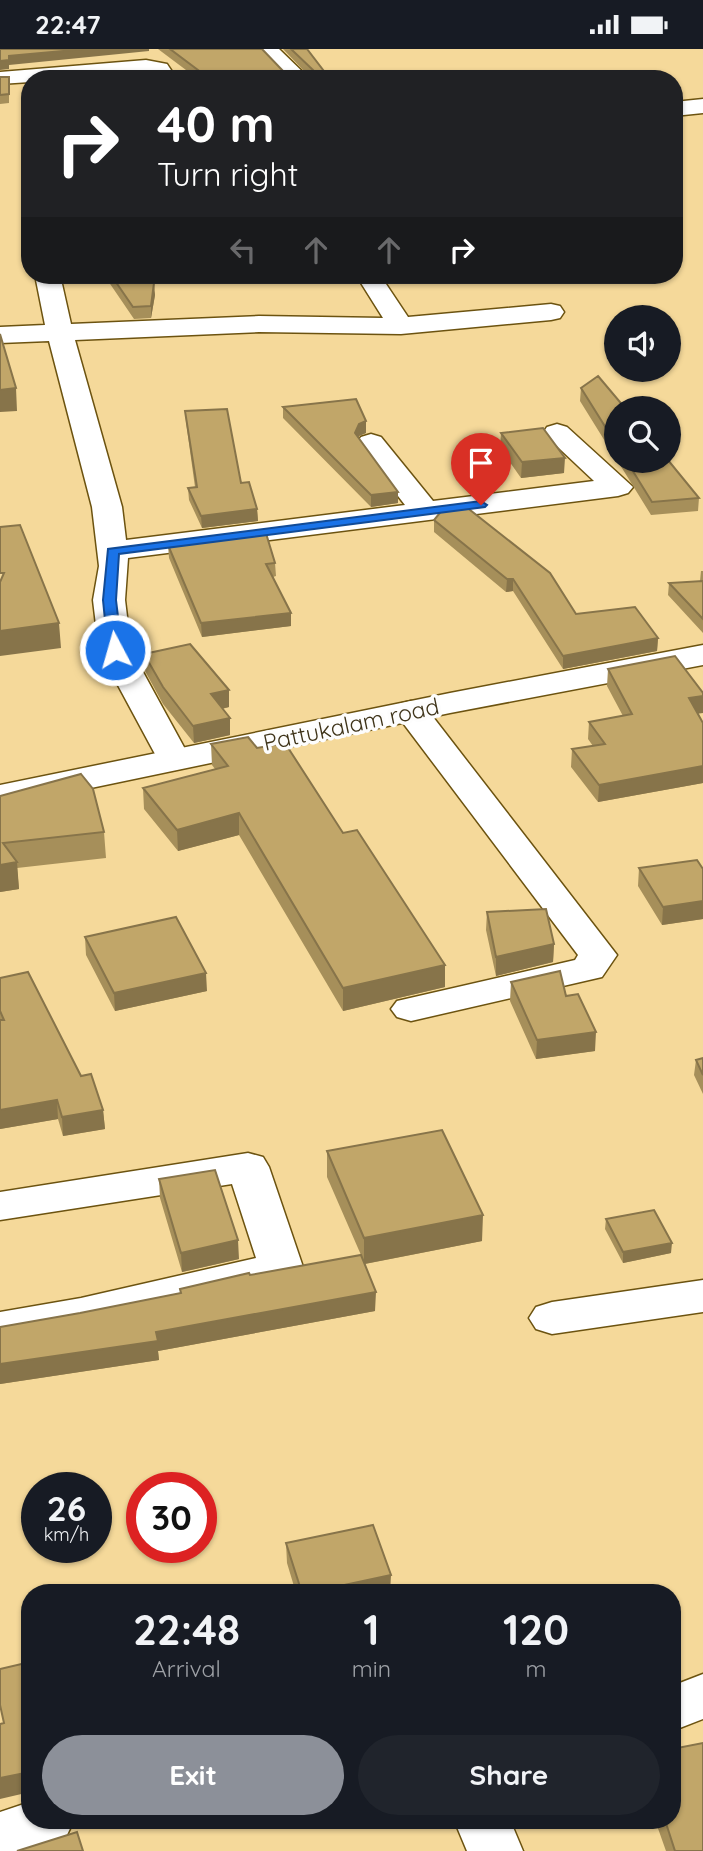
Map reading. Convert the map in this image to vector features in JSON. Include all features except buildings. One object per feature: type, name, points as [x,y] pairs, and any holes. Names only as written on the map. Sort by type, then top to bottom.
[{"type":"street","points":[[267,49],[289,70]]},
{"type":"street","points":[[97,70],[146,66],[160,70]]},
{"type":"street","points":[[0,78],[21,76]]},
{"type":"street","points":[[683,108],[703,106]]},
{"type":"street","points":[[50,284],[70,380],[107,507],[112,551],[110,600],[115,650],[174,760]]},
{"type":"street","points":[[374,284],[401,326]]},
{"type":"street","points":[[0,335],[259,324],[401,326],[551,312]]},
{"type":"street","points":[[112,551],[618,487],[557,433]]},
{"type":"street","points":[[371,443],[426,512]]},
{"type":"street","name":"Pattukalam road","points":[[0,796],[411,711],[703,655]]},
{"type":"street","points":[[411,711],[598,955],[588,969],[411,1009]]},
{"type":"street","points":[[0,1206],[248,1167],[281,1267],[82,1314],[0,1328]]},
{"type":"street","points":[[552,1318],[703,1296]]},
{"type":"street","points":[[681,1705],[703,1696]]},
{"type":"street","points":[[0,1836],[21,1829]]},
{"type":"street","points":[[486,1829],[495,1851]]},
{"type":"route","points":[[115,650],[110,600],[114,566],[112,551],[481,505]]}]
